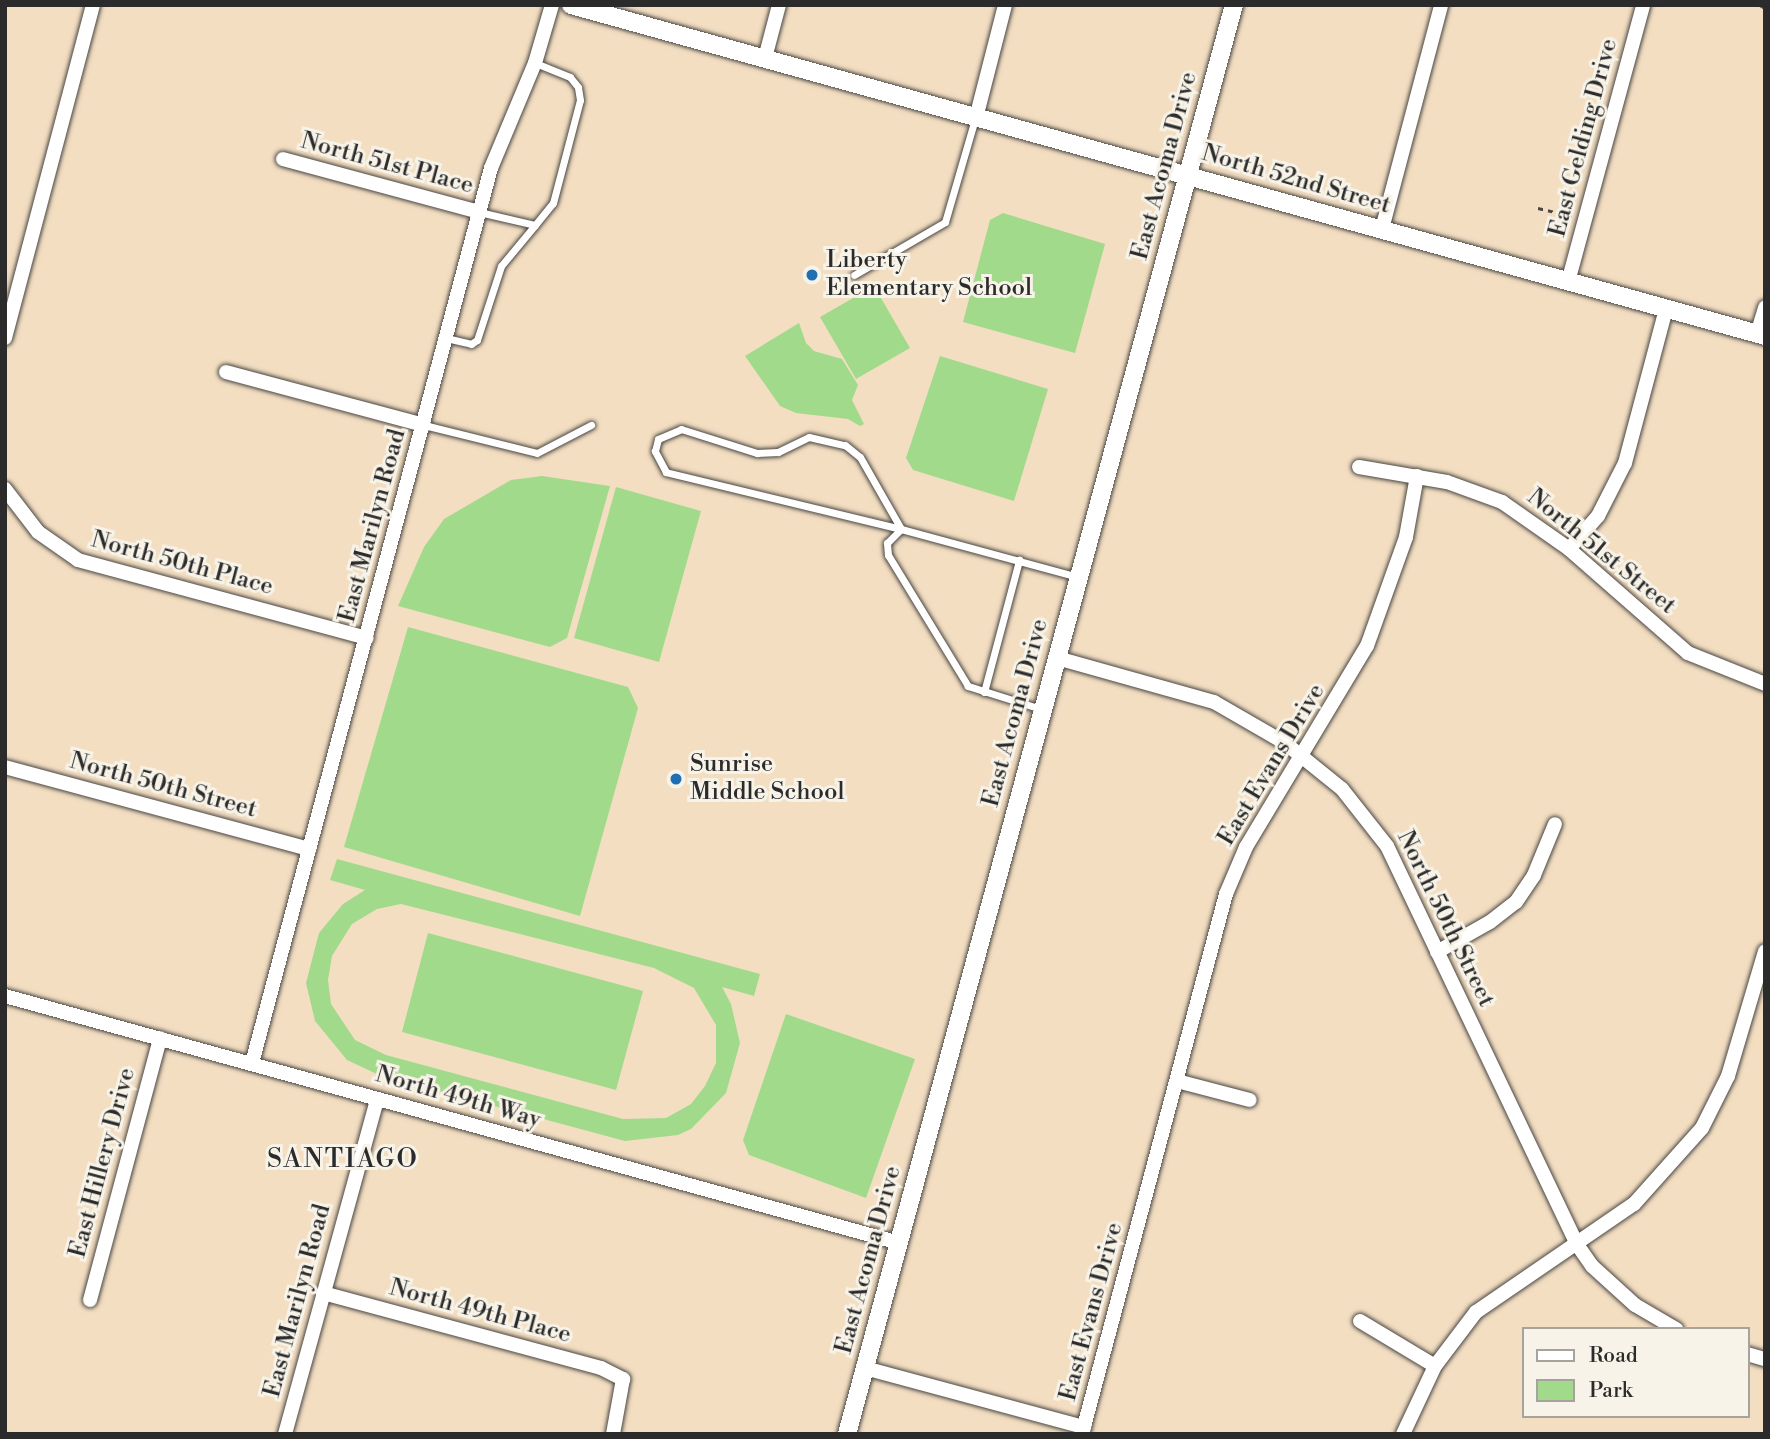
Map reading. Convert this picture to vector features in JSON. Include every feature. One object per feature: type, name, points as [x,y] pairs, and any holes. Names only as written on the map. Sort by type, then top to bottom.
[{"type":"street","points":[[5,338],[93,5]]},
{"type":"street","name":"East Marilyn Road","points":[[252,1063],[479,212],[505,129],[535,63],[552,5]]},
{"type":"street","name":"North 52nd Street","points":[[571,5],[1761,335]]},
{"type":"street","points":[[765,58],[779,5]]},
{"type":"street","points":[[975,118],[1005,5]]},
{"type":"street","name":"East Acoma Drive","points":[[847,1434],[1234,5]]},
{"type":"street","points":[[1382,229],[1441,5]]},
{"type":"street","name":"East Gelding Drive","points":[[1568,282],[1643,5]]},
{"type":"street","name":"North 51st Place","points":[[283,159],[479,212]]},
{"type":"street","points":[[1761,335],[1765,307]]},
{"type":"street","points":[[1569,549],[1598,516],[1625,463],[1667,309]]},
{"type":"street","points":[[226,372],[424,425]]},
{"type":"street","name":"North 51st Street","points":[[1359,467],[1417,476],[1472,489],[1502,502],[1569,549],[1688,653],[1765,684]]},
{"type":"street","name":"East Evans Drive","points":[[1083,1431],[1226,894],[1246,847],[1303,757],[1367,646],[1406,537],[1417,476]]},
{"type":"street","name":"North 50th Place","points":[[6,494],[38,532],[78,560],[367,638]]},
{"type":"street","name":"North 50th Street","points":[[1057,658],[1214,702],[1252,720],[1342,789],[1387,846],[1576,1243],[1592,1266],[1635,1305],[1673,1327]]},
{"type":"street","name":"North 50th Street","points":[[5,767],[309,849]]},
{"type":"street","points":[[1437,952],[1490,922],[1516,902],[1534,875],[1555,824]]},
{"type":"street","points":[[1403,1434],[1435,1366],[1476,1312],[1634,1204],[1702,1128],[1728,1076],[1765,951]]},
{"type":"street","name":"North 49th Way","points":[[5,996],[899,1242]]},
{"type":"street","name":"East Hillery Drive","points":[[90,1300],[160,1038]]},
{"type":"street","points":[[1177,1081],[1250,1100]]},
{"type":"street","name":"East Marilyn Road","points":[[285,1434],[377,1098]]},
{"type":"street","name":"North 49th Place","points":[[323,1293],[601,1368],[623,1378],[613,1434]]},
{"type":"street","points":[[1360,1321],[1435,1366]]},
{"type":"street","points":[[865,1368],[1083,1431]]},
{"type":"lane","points":[[446,338],[471,344],[477,340],[501,266],[553,202],[580,100],[578,87],[570,77],[535,63]]},
{"type":"lane","points":[[854,275],[944,222],[975,118]]},
{"type":"lane","points":[[479,212],[535,225]]},
{"type":"lane","points":[[424,425],[537,453],[591,425]]},
{"type":"lane","points":[[901,529],[860,457],[827,438],[809,437],[772,454],[681,429],[658,439],[655,450],[666,472],[901,529],[1079,577]]},
{"type":"lane","points":[[901,529],[887,543],[888,555],[968,686],[1043,709]]},
{"type":"lane","points":[[984,692],[1019,560]]},
{"type":"path","points":[[1760,5],[1765,8]]},
{"type":"path","points":[[1538,208],[1572,216]]},
{"type":"green space","points":[[1003,213],[1105,244],[1075,353],[963,322],[990,220]]},
{"type":"green space","points":[[874,286],[910,348],[856,379],[820,317]]},
{"type":"green space","points":[[799,323],[806,343],[814,351],[842,359],[858,385],[852,400],[864,424],[860,426],[848,419],[796,413],[780,406],[745,356]]},
{"type":"green space","points":[[940,356],[1048,389],[1014,501],[913,470],[906,458]]},
{"type":"green space","points":[[542,476],[610,486],[567,638],[550,647],[398,606],[424,547],[444,519],[511,480]]},
{"type":"green space","points":[[616,487],[701,511],[659,662],[574,638]]},
{"type":"green space","points":[[408,627],[628,687],[638,708],[580,916],[344,847]]},
{"type":"green space","points":[[337,859],[760,974],[754,996],[722,987],[731,1004],[740,1043],[726,1093],[691,1129],[678,1135],[625,1141],[379,1075],[347,1060],[315,1021],[306,983],[319,933],[343,904],[365,890],[330,880]],"holes":[[[401,904],[654,968],[694,988],[716,1025],[716,1063],[705,1086],[691,1104],[666,1118],[623,1119],[386,1055],[355,1040],[331,1004],[328,980],[332,956],[352,924],[377,909]]]},
{"type":"green space","points":[[428,933],[643,991],[616,1090],[402,1032]]},
{"type":"green space","points":[[786,1014],[915,1059],[866,1198],[749,1155],[743,1140]]},
{"type":"place","name":"Liberty Elementary School","points":[[812,275]]},
{"type":"place","name":"Sunrise Middle School","points":[[676,779]]},
{"type":"district","name":"SANTIAGO","points":[[343,1160]]}]
